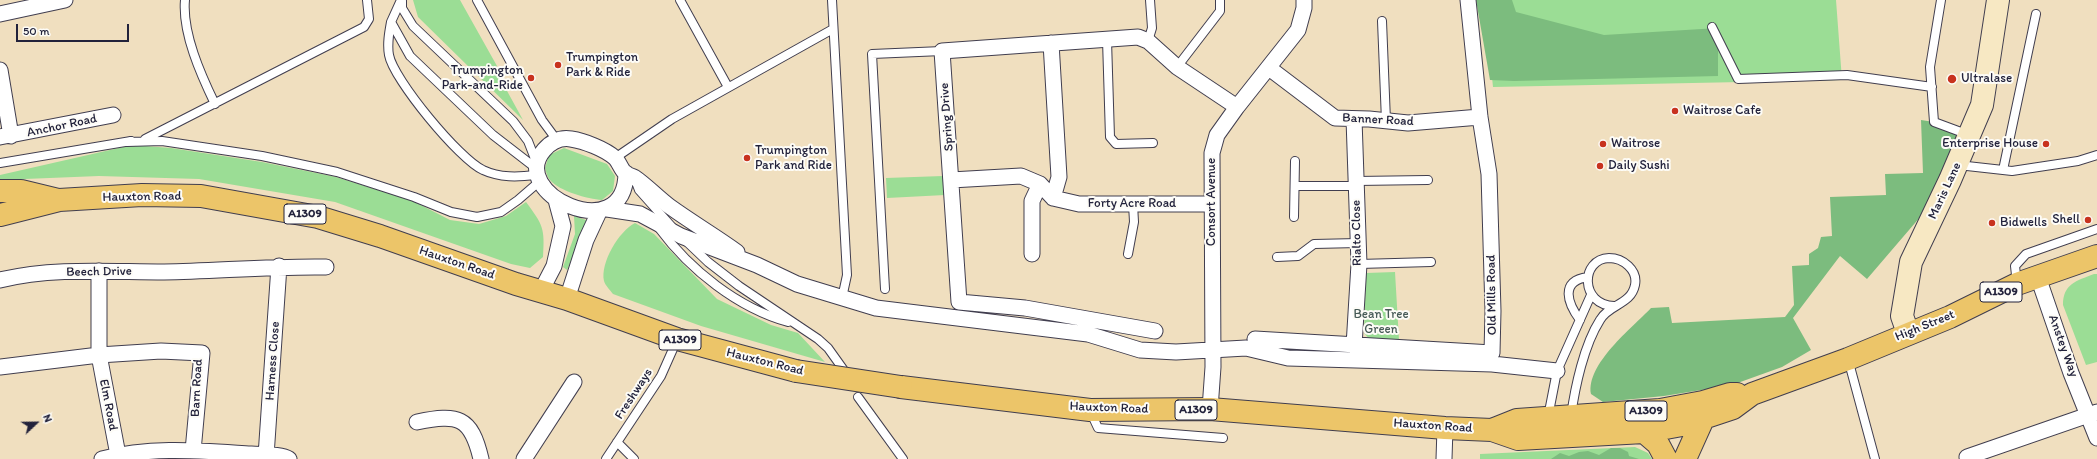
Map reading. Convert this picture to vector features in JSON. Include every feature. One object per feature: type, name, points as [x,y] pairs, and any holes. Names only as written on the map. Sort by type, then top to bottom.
[{"type":"main road","name":"A1309","points":[[0,191],[20,191],[59,200]]},
{"type":"main road","name":"Hauxton Road","points":[[59,200],[142,195],[201,196],[242,202],[318,217],[380,236],[567,299],[677,339],[796,371],[901,387],[1090,410],[1210,409],[1445,428],[1492,430],[1518,439],[1546,428],[1570,426],[1660,410],[1703,410]]},
{"type":"main road","name":"A1309","points":[[5,213],[59,200]]},
{"type":"main road","name":"High Street","points":[[1752,394],[1848,359],[1950,317],[2017,284],[2097,256]]},
{"type":"main road","name":"Hauxton Road","points":[[1570,426],[1644,432],[1669,428],[1730,394],[1752,394]]},
{"type":"main road","points":[[1685,459],[1703,410]]},
{"type":"main road","points":[[1644,432],[1658,444],[1666,459]]},
{"type":"street","points":[[0,14],[63,0]]},
{"type":"street","name":"Consort Avenue","points":[[1210,409],[1213,348],[1212,153],[1217,135],[1237,107],[1298,30],[1304,8],[1304,0]]},
{"type":"street","name":"Old Mills Road","points":[[1255,339],[1492,353],[1494,311],[1489,174],[1480,117],[1468,0]]},
{"type":"street","name":"Maris Lane","points":[[1908,333],[1902,316],[1911,262],[1957,165],[1982,105],[1998,0]]},
{"type":"street","points":[[942,51],[1138,37],[1148,41],[1177,67],[1237,107]]},
{"type":"street","points":[[1051,43],[1059,177],[1053,198]]},
{"type":"street","name":"Spring Drive","points":[[942,51],[959,302],[1025,308],[1155,331]]},
{"type":"street","name":"Banner Road","points":[[1269,68],[1335,118],[1408,123],[1480,117]]},
{"type":"street","name":"Anchor Road","points":[[0,70],[6,137],[113,115]]},
{"type":"street","name":"Rialto Close","points":[[1354,119],[1359,264],[1354,346]]},
{"type":"street","points":[[757,265],[670,206],[630,175],[614,158],[588,144],[571,139],[556,139],[543,151],[537,172],[545,190],[556,200],[573,207],[640,214],[681,236],[757,265],[797,284],[876,308],[915,314],[1088,334],[1140,350],[1176,352],[1213,348],[1246,348],[1288,358],[1492,364],[1558,371]]},
{"type":"street","points":[[567,299],[586,240],[603,210],[621,198],[630,175]]},
{"type":"street","points":[[951,180],[1021,176],[1040,184],[1053,198]]},
{"type":"street","points":[[1032,254],[1032,200],[1040,184]]},
{"type":"street","name":"Forty Acre Road","points":[[1053,198],[1079,204],[1212,204]]},
{"type":"street","points":[[540,291],[554,266],[563,226],[556,200]]},
{"type":"street","points":[[279,266],[326,267]]},
{"type":"street","name":"Beech Drive","points":[[0,280],[57,272],[198,271],[279,266]]},
{"type":"street","name":"Harness Close","points":[[266,456],[279,266]]},
{"type":"street","name":"Elm Road","points":[[99,271],[99,355],[118,455]]},
{"type":"street","name":"Anstey Way","points":[[2038,277],[2071,373],[2093,414],[2097,438]]},
{"type":"street","name":"Barn Road","points":[[99,355],[161,351],[202,353],[187,453]]},
{"type":"street","points":[[0,367],[99,355]]},
{"type":"street","points":[[524,459],[574,382]]},
{"type":"street","points":[[1967,458],[2093,414]]},
{"type":"street","points":[[417,422],[443,417],[458,420],[469,427],[477,442],[481,459]]},
{"type":"street","points":[[1444,459],[1445,428]]},
{"type":"street","points":[[102,459],[118,455],[187,453],[266,456],[289,459]]},
{"type":"lane","points":[[185,0],[184,10],[197,67],[215,104]]},
{"type":"lane","points":[[0,163],[149,138],[364,27],[369,19],[367,0]]},
{"type":"lane","points":[[401,0],[391,22],[388,39],[389,56],[428,119],[446,138],[482,170],[510,178],[537,172]]},
{"type":"lane","points":[[401,0],[402,8],[413,26],[513,121],[528,141],[537,172]]},
{"type":"lane","points":[[477,0],[542,120],[556,139]]},
{"type":"lane","points":[[680,0],[728,87]]},
{"type":"lane","points":[[832,0],[846,275],[842,298]]},
{"type":"lane","points":[[1148,41],[1152,28],[1150,0]]},
{"type":"lane","points":[[1177,67],[1220,11],[1220,0]]},
{"type":"lane","points":[[1940,0],[1930,67],[1934,122],[1970,135]]},
{"type":"lane","points":[[2003,170],[2036,14]]},
{"type":"lane","points":[[1382,21],[1386,121]]},
{"type":"lane","points":[[391,22],[410,56],[493,135],[537,172]]},
{"type":"lane","points":[[1712,27],[1738,79],[1847,75],[1932,87]]},
{"type":"lane","points":[[614,158],[672,119],[833,29]]},
{"type":"lane","points":[[1107,40],[1110,138],[1116,144],[1153,143]]},
{"type":"lane","points":[[885,289],[872,54],[942,51]]},
{"type":"lane","points":[[127,142],[162,140],[262,156],[337,172],[414,197],[451,212],[477,217],[501,212],[537,172]]},
{"type":"lane","points":[[1957,165],[2012,171],[2078,161],[2097,155]]},
{"type":"lane","points":[[1294,217],[1296,186],[1295,161]]},
{"type":"lane","points":[[630,175],[639,190],[681,236],[708,262],[739,286],[797,324],[828,348],[842,369]]},
{"type":"lane","points":[[1296,186],[1428,180]]},
{"type":"lane","points":[[1128,254],[1134,222],[1133,204]]},
{"type":"lane","points":[[653,220],[665,236],[696,269],[720,287],[769,316],[797,324]]},
{"type":"lane","points":[[2017,284],[2015,266],[2026,254],[2097,229]]},
{"type":"lane","points":[[1277,257],[1298,256],[1314,244],[1358,243]]},
{"type":"lane","points":[[1570,426],[1577,382],[1588,348],[1600,319],[1614,306],[1627,300],[1632,295],[1635,284],[1633,272],[1626,263],[1617,259],[1603,260],[1592,268],[1588,277],[1587,286],[1591,295],[1601,304],[1614,306]]},
{"type":"lane","points":[[1359,264],[1431,262]]},
{"type":"lane","points":[[1580,320],[1571,308],[1568,295],[1571,286],[1578,278],[1588,277]]},
{"type":"lane","points":[[1546,428],[1558,371],[1591,295]]},
{"type":"lane","name":"Freshways","points":[[606,459],[661,376],[677,339]]},
{"type":"lane","points":[[1848,359],[1875,459]]},
{"type":"lane","points":[[858,397],[903,459]]},
{"type":"lane","points":[[1090,410],[1098,428],[1223,438]]},
{"type":"lane","points":[[617,442],[634,459]]},
{"type":"green space","points":[[413,0],[460,0],[497,66],[495,69],[523,120],[418,17]]},
{"type":"green space","points":[[1476,0],[1512,0],[1516,12],[1604,35],[1718,28],[1718,76],[1514,81],[1490,80]]},
{"type":"green space","points":[[1484,0],[1836,0],[1842,80],[1493,87]]},
{"type":"green space","points":[[1921,120],[1934,122],[1970,135],[1921,216],[1867,279],[1840,256],[1793,318],[1811,350],[1782,367],[1732,385],[1664,396],[1603,402],[1591,394],[1591,383],[1603,359],[1622,336],[1651,308],[1669,307],[1672,323],[1785,317],[1794,305],[1792,266],[1809,265],[1809,254],[1818,248],[1821,237],[1832,236],[1830,197],[1886,195],[1885,174],[1923,173]]},
{"type":"green space","points":[[132,145],[171,148],[262,162],[336,177],[413,201],[450,220],[479,224],[506,216],[526,202],[542,227],[544,239],[543,257],[530,268],[511,264],[335,202],[199,179],[99,176],[0,180],[0,175]]},
{"type":"green space","points":[[564,148],[607,164],[615,176],[613,191],[602,200],[574,194],[554,184],[548,177],[545,168],[549,155]]},
{"type":"green space","points":[[943,176],[945,195],[887,198],[886,178]]},
{"type":"green space","points":[[574,216],[589,221],[567,270],[563,267],[575,234]]},
{"type":"green space","points":[[635,223],[654,234],[717,299],[771,325],[798,333],[825,362],[701,326],[613,294],[606,286],[604,281],[605,265],[617,240],[629,227]]},
{"type":"green space","name":"Bean Tree Green","points":[[1395,272],[1399,340],[1370,340],[1364,333],[1366,273]]},
{"type":"green space","points":[[2097,274],[2097,362],[2086,365],[2063,305],[2065,292],[2072,284]]},
{"type":"green space","points":[[1635,447],[1648,453],[1652,459],[1480,459],[1480,454]]},
{"type":"green space","points":[[1611,448],[1620,448],[1628,452],[1629,456],[1639,459],[1551,459],[1560,453],[1569,456],[1579,452],[1588,451],[1599,455]]},
{"type":"place","name":"Trumpington Park & Ride","points":[[558,65]]},
{"type":"place","name":"Trumpington Park-and-Ride","points":[[531,78]]},
{"type":"place","name":"Ultralase","points":[[1952,79]]},
{"type":"place","name":"Waitrose Cafe","points":[[1675,111]]},
{"type":"place","name":"Waitrose","points":[[1603,144]]},
{"type":"place","name":"Enterprise House","points":[[2046,144]]},
{"type":"place","name":"Trumpington Park and Ride","points":[[747,158]]},
{"type":"place","name":"Daily Sushi","points":[[1600,166]]},
{"type":"place","name":"Shell","points":[[2088,220]]},
{"type":"place","name":"Bidwells","points":[[1992,223]]}]
